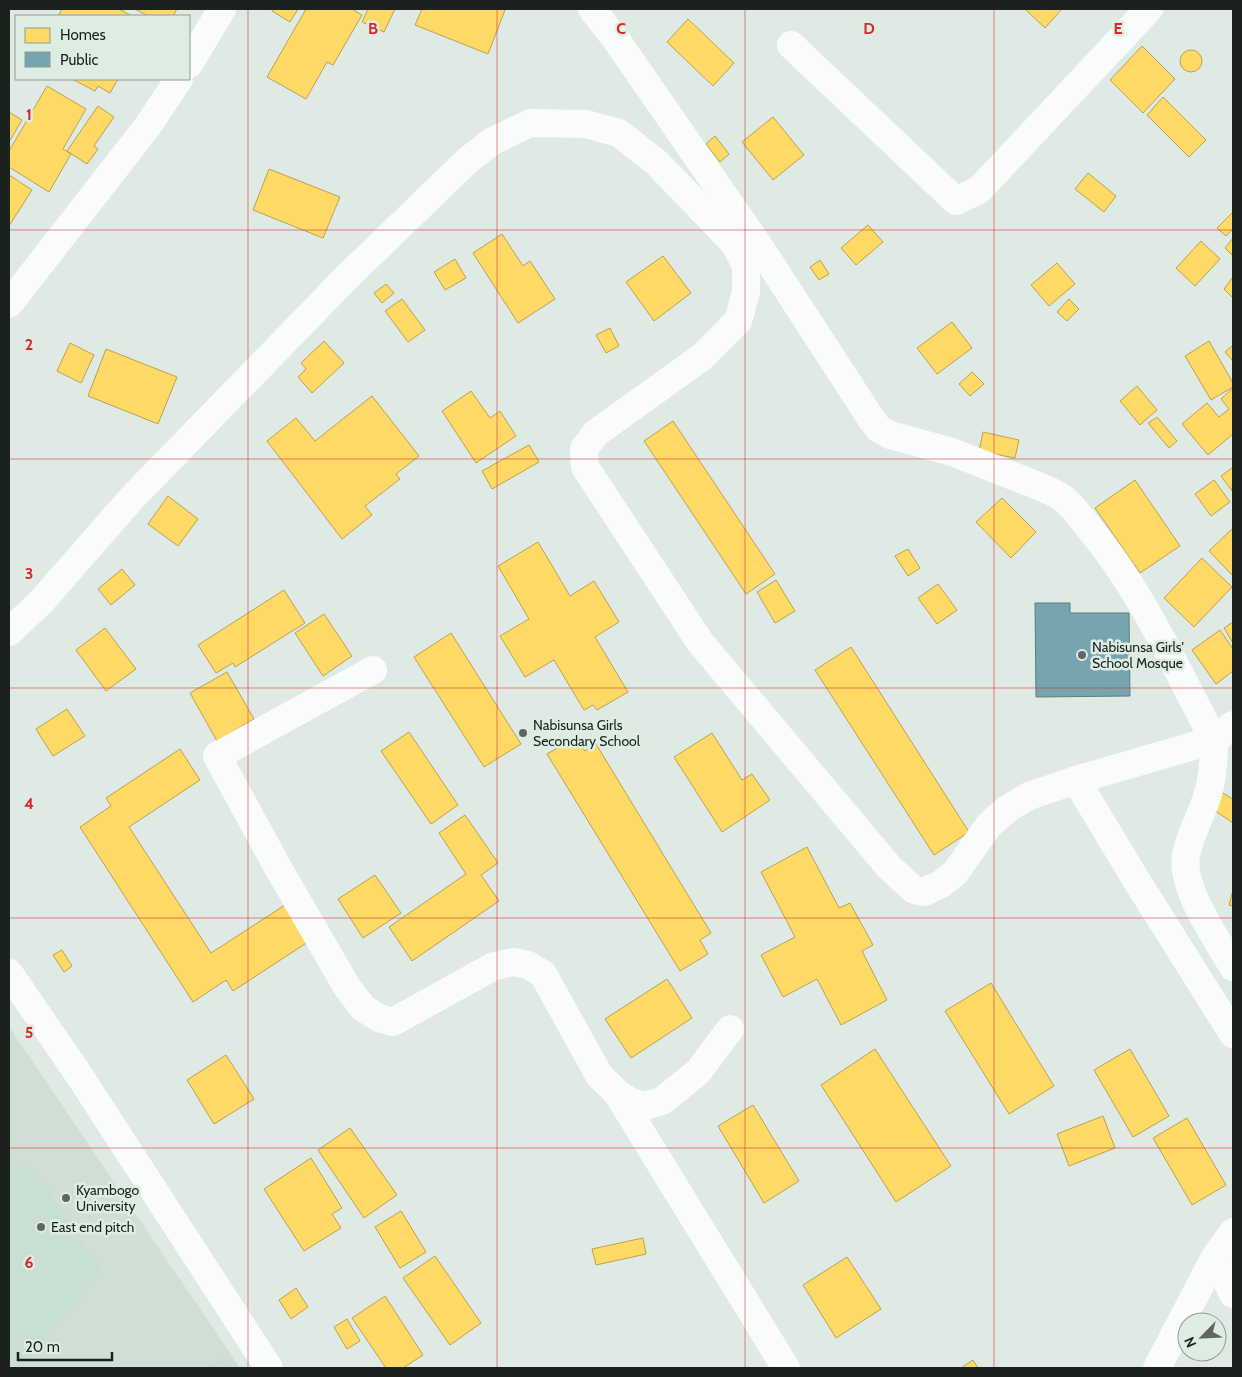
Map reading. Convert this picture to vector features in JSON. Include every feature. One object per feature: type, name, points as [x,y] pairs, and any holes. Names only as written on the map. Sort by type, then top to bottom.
[{"type":"street","points":[[190,62],[222,9]]},
{"type":"street","points":[[592,9],[617,41],[759,246],[879,429],[952,452],[1041,487],[1065,500],[1099,540],[1123,574],[1224,732]]},
{"type":"street","points":[[791,45],[956,200],[979,190],[1149,9]]},
{"type":"street","points":[[9,304],[147,128],[178,80]]},
{"type":"street","points":[[9,632],[40,603],[131,499],[347,277],[467,161],[491,142],[530,123],[586,124],[619,133],[657,163],[735,244],[746,266],[746,292],[738,320],[702,358],[596,433],[584,449],[586,467],[700,642],[889,867],[914,890],[924,892],[941,884],[955,873],[989,825],[1007,810],[1029,796],[1224,732]]},
{"type":"street","points":[[372,670],[217,756],[277,866],[347,987],[363,1008],[379,1018],[393,1022],[494,966],[514,962],[528,965],[543,974],[599,1075],[617,1093],[631,1102],[645,1106],[662,1101],[698,1072],[730,1029]]},
{"type":"street","points":[[1224,732],[1214,763],[1208,793],[1186,856],[1187,880],[1199,910],[1233,967]]},
{"type":"street","points":[[1076,780],[1233,1034]]},
{"type":"street","points":[[9,973],[84,1083],[269,1368]]},
{"type":"street","points":[[617,1093],[786,1368]]},
{"type":"street","points":[[1157,1368],[1215,1257],[1233,1232]]},
{"type":"street","points":[[1215,1257],[1233,1294]]},
{"type":"shaded area","name":"Kyambogo University","points":[[9,1027],[240,1368],[9,1368]]},
{"type":"shaded area","name":"East end pitch","points":[[9,1154],[44,1183],[102,1272],[20,1368],[9,1368]]},
{"type":"shaded area","points":[[226,1355],[235,1368],[206,1368]]},
{"type":"building: Homes","points":[[62,9],[119,9],[130,15],[59,15]]},
{"type":"building: Homes","points":[[135,9],[177,9],[174,15],[146,15]]},
{"type":"building: Homes","points":[[273,9],[298,9],[290,22],[272,11]]},
{"type":"building: Homes","points":[[306,9],[352,9],[362,15],[333,65],[327,62],[306,99],[267,77]]},
{"type":"building: Homes","points":[[368,9],[395,9],[384,32],[362,22]]},
{"type":"building: Homes","points":[[422,9],[505,10],[488,54],[415,25]]},
{"type":"building: Homes","points":[[1025,9],[1062,9],[1045,28]]},
{"type":"building: Homes","points":[[688,19],[734,63],[713,86],[667,42]]},
{"type":"building: Homes","points":[[1142,46],[1175,79],[1143,113],[1110,80]]},
{"type":"building: Homes","points":[[1191,50],[1199,53],[1202,61],[1199,69],[1191,72],[1183,69],[1180,61],[1183,53]]},
{"type":"building: Homes","points":[[74,80],[117,80],[110,93],[98,86],[95,91]]},
{"type":"building: Homes","points":[[47,86],[86,109],[63,149],[71,154],[49,192],[9,167],[9,151]]},
{"type":"building: Homes","points":[[1163,97],[1206,140],[1189,157],[1147,115]]},
{"type":"building: Homes","points":[[98,106],[114,117],[94,146],[98,149],[87,164],[67,151]]},
{"type":"building: Homes","points":[[9,112],[22,120],[9,142]]},
{"type":"building: Homes","points":[[773,117],[804,155],[773,180],[742,142]]},
{"type":"building: Homes","points":[[715,136],[729,154],[720,162],[706,144]]},
{"type":"building: Homes","points":[[269,169],[340,197],[323,238],[253,210]]},
{"type":"building: Homes","points":[[1088,173],[1116,196],[1104,212],[1075,189]]},
{"type":"building: Homes","points":[[9,175],[32,190],[9,226]]},
{"type":"building: Homes","points":[[1233,212],[1233,229],[1226,236],[1217,228]]},
{"type":"building: Homes","points":[[868,225],[883,242],[856,265],[841,248]]},
{"type":"building: Homes","points":[[502,234],[523,266],[530,261],[555,299],[518,323],[473,253]]},
{"type":"building: Homes","points":[[1233,238],[1233,256],[1225,248]]},
{"type":"building: Homes","points":[[1201,241],[1220,259],[1195,286],[1176,268]]},
{"type":"building: Homes","points":[[663,256],[691,293],[654,321],[626,282]]},
{"type":"building: Homes","points":[[455,259],[466,278],[445,290],[434,272]]},
{"type":"building: Homes","points":[[820,260],[829,274],[819,280],[810,267]]},
{"type":"building: Homes","points":[[1057,263],[1075,284],[1049,306],[1031,285]]},
{"type":"building: Homes","points":[[1233,277],[1233,298],[1224,289]]},
{"type":"building: Homes","points":[[386,284],[394,293],[382,303],[374,293]]},
{"type":"building: Homes","points":[[402,299],[425,330],[408,342],[385,311]]},
{"type":"building: Homes","points":[[1069,299],[1079,309],[1067,321],[1057,312]]},
{"type":"building: Homes","points":[[952,322],[972,348],[937,374],[917,348]]},
{"type":"building: Homes","points":[[610,328],[619,346],[606,353],[596,335]]},
{"type":"building: Homes","points":[[324,341],[344,363],[312,393],[298,377],[306,369],[301,363]]},
{"type":"building: Homes","points":[[1209,341],[1233,383],[1233,387],[1211,400],[1185,356]]},
{"type":"building: Homes","points":[[70,343],[94,355],[81,383],[57,371]]},
{"type":"building: Homes","points":[[1233,345],[1233,361],[1225,352]]},
{"type":"building: Homes","points":[[106,349],[177,377],[158,424],[88,396]]},
{"type":"building: Homes","points":[[972,372],[984,384],[970,396],[959,384]]},
{"type":"building: Homes","points":[[1137,386],[1157,410],[1140,425],[1120,401]]},
{"type":"building: Homes","points":[[1233,388],[1233,434],[1208,455],[1182,424],[1207,403],[1219,417],[1229,409],[1221,399]]},
{"type":"building: Homes","points":[[471,391],[490,418],[500,411],[516,436],[476,463],[442,411]]},
{"type":"building: Homes","points":[[372,396],[419,456],[396,474],[400,479],[365,506],[372,515],[342,539],[267,441],[296,418],[315,441]]},
{"type":"building: Homes","points":[[1157,417],[1177,441],[1169,448],[1148,423]]},
{"type":"building: Homes","points":[[673,421],[775,574],[746,594],[644,441]]},
{"type":"building: Homes","points":[[983,432],[1019,440],[1015,458],[979,451]]},
{"type":"building: Homes","points":[[529,445],[539,462],[492,489],[482,471]]},
{"type":"building: Homes","points":[[1233,469],[1232,491],[1221,476]]},
{"type":"building: Homes","points":[[1135,480],[1180,546],[1140,573],[1095,508]]},
{"type":"building: Homes","points":[[1214,480],[1230,502],[1211,516],[1195,494]]},
{"type":"building: Homes","points":[[168,496],[198,519],[178,546],[148,524]]},
{"type":"building: Homes","points":[[1002,498],[1036,532],[1011,558],[976,522]]},
{"type":"building: Homes","points":[[1233,528],[1233,576],[1209,551]]},
{"type":"building: Homes","points":[[538,542],[570,596],[594,581],[619,622],[595,637],[628,692],[597,710],[593,705],[584,710],[554,660],[525,677],[500,636],[529,619],[498,566]]},
{"type":"building: Homes","points":[[908,549],[920,568],[908,576],[895,556]]},
{"type":"building: Homes","points":[[1202,558],[1232,587],[1194,627],[1164,598]]},
{"type":"building: Homes","points":[[122,569],[135,585],[111,605],[98,589]]},
{"type":"building: Homes","points":[[776,580],[795,611],[775,623],[757,592]]},
{"type":"building: Homes","points":[[938,584],[957,610],[937,624],[918,598]]},
{"type":"building: Homes","points":[[284,590],[305,623],[235,667],[233,663],[216,673],[198,645]]},
{"type":"building: Homes","points":[[324,614],[352,656],[323,676],[295,633]]},
{"type":"building: Homes","points":[[1233,622],[1233,643],[1224,628]]},
{"type":"building: Homes","points":[[105,628],[136,669],[106,691],[76,650]]},
{"type":"building: Homes","points":[[1220,630],[1233,649],[1233,671],[1216,684],[1192,650]]},
{"type":"building: Homes","points":[[451,633],[521,744],[484,767],[414,657]]},
{"type":"building: Homes","points":[[851,647],[969,832],[934,855],[815,670]]},
{"type":"building: Homes","points":[[227,672],[254,719],[217,741],[190,693]]},
{"type":"building: Homes","points":[[67,709],[85,736],[53,756],[36,729]]},
{"type":"building: Homes","points":[[409,732],[458,805],[431,824],[381,751]]},
{"type":"building: Homes","points":[[712,733],[742,780],[752,774],[770,800],[722,832],[674,757]]},
{"type":"building: Homes","points":[[576,737],[585,751],[596,744],[711,933],[700,940],[708,954],[680,971],[547,754]]},
{"type":"building: Homes","points":[[180,749],[200,780],[129,827],[211,953],[285,905],[308,942],[233,991],[226,980],[193,1002],[80,827],[111,806],[106,798]]},
{"type":"building: Homes","points":[[1221,792],[1233,799],[1233,823],[1211,808]]},
{"type":"building: Homes","points":[[465,815],[498,863],[481,875],[499,901],[412,961],[389,927],[466,874],[439,833]]},
{"type":"building: Homes","points":[[807,847],[839,908],[850,903],[873,945],[862,951],[887,1000],[841,1025],[817,979],[783,997],[761,955],[795,937],[761,872]]},
{"type":"building: Homes","points":[[375,875],[401,913],[363,938],[338,899]]},
{"type":"building: Homes","points":[[1233,890],[1233,906],[1229,905]]},
{"type":"building: Homes","points":[[62,950],[72,966],[64,972],[53,955]]},
{"type":"building: Homes","points":[[667,979],[692,1018],[631,1058],[605,1019]]},
{"type":"building: Homes","points":[[991,983],[1054,1086],[1009,1114],[945,1011]]},
{"type":"building: Homes","points":[[875,1049],[951,1166],[896,1202],[821,1085]]},
{"type":"building: Homes","points":[[1130,1049],[1169,1116],[1133,1137],[1094,1070]]},
{"type":"building: Homes","points":[[226,1055],[254,1099],[214,1124],[187,1080]]},
{"type":"building: Homes","points":[[753,1105],[799,1181],[764,1203],[718,1126]]},
{"type":"building: Homes","points":[[1103,1116],[1115,1148],[1069,1166],[1057,1134]]},
{"type":"building: Homes","points":[[1187,1118],[1226,1185],[1192,1205],[1153,1138]]},
{"type":"building: Homes","points":[[350,1128],[397,1195],[364,1218],[318,1150]]},
{"type":"building: Homes","points":[[311,1158],[342,1208],[332,1214],[341,1228],[304,1251],[264,1189]]},
{"type":"building: Homes","points":[[401,1211],[426,1252],[400,1268],[375,1227]]},
{"type":"building: Homes","points":[[643,1238],[646,1254],[596,1265],[592,1249]]},
{"type":"building: Homes","points":[[435,1256],[481,1323],[450,1345],[403,1278]]},
{"type":"building: Homes","points":[[847,1257],[881,1309],[836,1338],[803,1285]]},
{"type":"building: Homes","points":[[296,1288],[308,1307],[291,1319],[279,1300]]},
{"type":"building: Homes","points":[[385,1296],[423,1355],[403,1368],[386,1368],[352,1318]]},
{"type":"building: Homes","points":[[347,1319],[360,1341],[347,1349],[334,1327]]},
{"type":"building: Homes","points":[[973,1360],[978,1368],[961,1368]]},
{"type":"building: Public","name":"Nabisunsa Girls' School Mosque","points":[[1035,603],[1070,603],[1070,613],[1129,613],[1130,696],[1036,697]]},
{"type":"place","name":"Nabisunsa Girls' School Mosque","points":[[1082,655]]},
{"type":"place","name":"Nabisunsa Girls Secondary School","points":[[523,733]]},
{"type":"place","name":"Kyambogo University","points":[[66,1198]]},
{"type":"place","name":"East end pitch","points":[[41,1227]]}]
